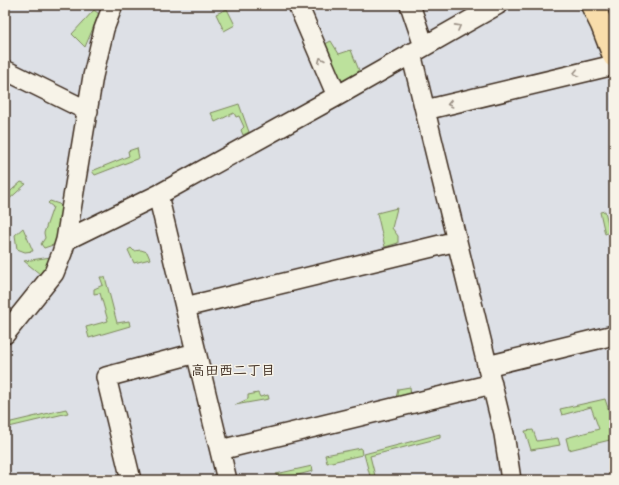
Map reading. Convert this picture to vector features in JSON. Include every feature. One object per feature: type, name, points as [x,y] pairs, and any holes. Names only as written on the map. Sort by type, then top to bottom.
[{"type":"main road","points":[[592,5],[602,25],[614,56]]},
{"type":"street","points":[[5,334],[54,273],[62,253],[66,240],[93,76],[104,29],[114,5]]},
{"type":"street","points":[[298,5],[337,96]]},
{"type":"street","points":[[410,5],[418,50],[425,110],[504,434],[511,480]]},
{"type":"street","points":[[66,240],[158,195],[497,5]]},
{"type":"street","points":[[425,110],[614,65]]},
{"type":"street","points":[[6,76],[88,111]]},
{"type":"street","points":[[158,195],[227,480]]},
{"type":"street","points":[[185,307],[457,241]]},
{"type":"street","points":[[220,450],[489,375],[614,335]]},
{"type":"street","points":[[131,480],[106,377],[196,353]]},
{"type":"green space","points":[[227,9],[235,25],[224,31],[216,14]]},
{"type":"green space","points":[[94,10],[99,14],[85,47],[72,34]]},
{"type":"green space","points":[[331,41],[339,54],[351,50],[360,73],[340,82],[325,44]]},
{"type":"green space","points":[[239,104],[249,132],[243,135],[241,130],[244,127],[239,116],[236,117],[234,113],[215,122],[211,113]]},
{"type":"green space","points":[[137,148],[139,158],[95,175],[92,171],[129,156],[128,151]]},
{"type":"green space","points":[[21,182],[26,184],[5,203],[5,196]]},
{"type":"green space","points":[[50,201],[59,204],[63,208],[56,244],[44,248],[41,244],[45,238],[44,233],[53,207],[48,203]]},
{"type":"green space","points":[[397,208],[392,228],[398,236],[398,243],[385,247],[377,213]]},
{"type":"green space","points":[[605,211],[610,232],[605,234],[600,212]]},
{"type":"green space","points":[[23,228],[33,251],[25,252],[17,249],[15,235]]},
{"type":"green space","points":[[131,248],[134,251],[141,250],[147,252],[150,259],[134,263],[128,250]]},
{"type":"green space","points":[[51,257],[47,266],[40,274],[24,261]]},
{"type":"green space","points":[[100,277],[105,277],[117,323],[129,321],[130,326],[89,338],[86,327],[108,321],[100,293],[94,294],[94,289],[103,285]]},
{"type":"green space","points":[[410,387],[411,396],[395,402],[398,389]]},
{"type":"green space","points":[[258,393],[260,397],[268,395],[269,399],[235,405],[248,399],[248,395]]},
{"type":"green space","points":[[605,399],[614,426],[614,439],[569,450],[566,438],[599,429],[591,407],[562,415],[560,409]]},
{"type":"green space","points":[[66,409],[68,413],[9,427],[7,423]]},
{"type":"green space","points":[[533,430],[537,441],[558,438],[560,445],[531,450],[525,431]]},
{"type":"green space","points":[[440,434],[440,438],[370,456],[376,480],[371,480],[364,454]]},
{"type":"green space","points":[[361,448],[362,455],[327,463],[325,455]]},
{"type":"green space","points":[[312,466],[313,471],[279,480],[276,474]]},
{"type":"district","name":"高田西二丁目","points":[[233,370]]}]
